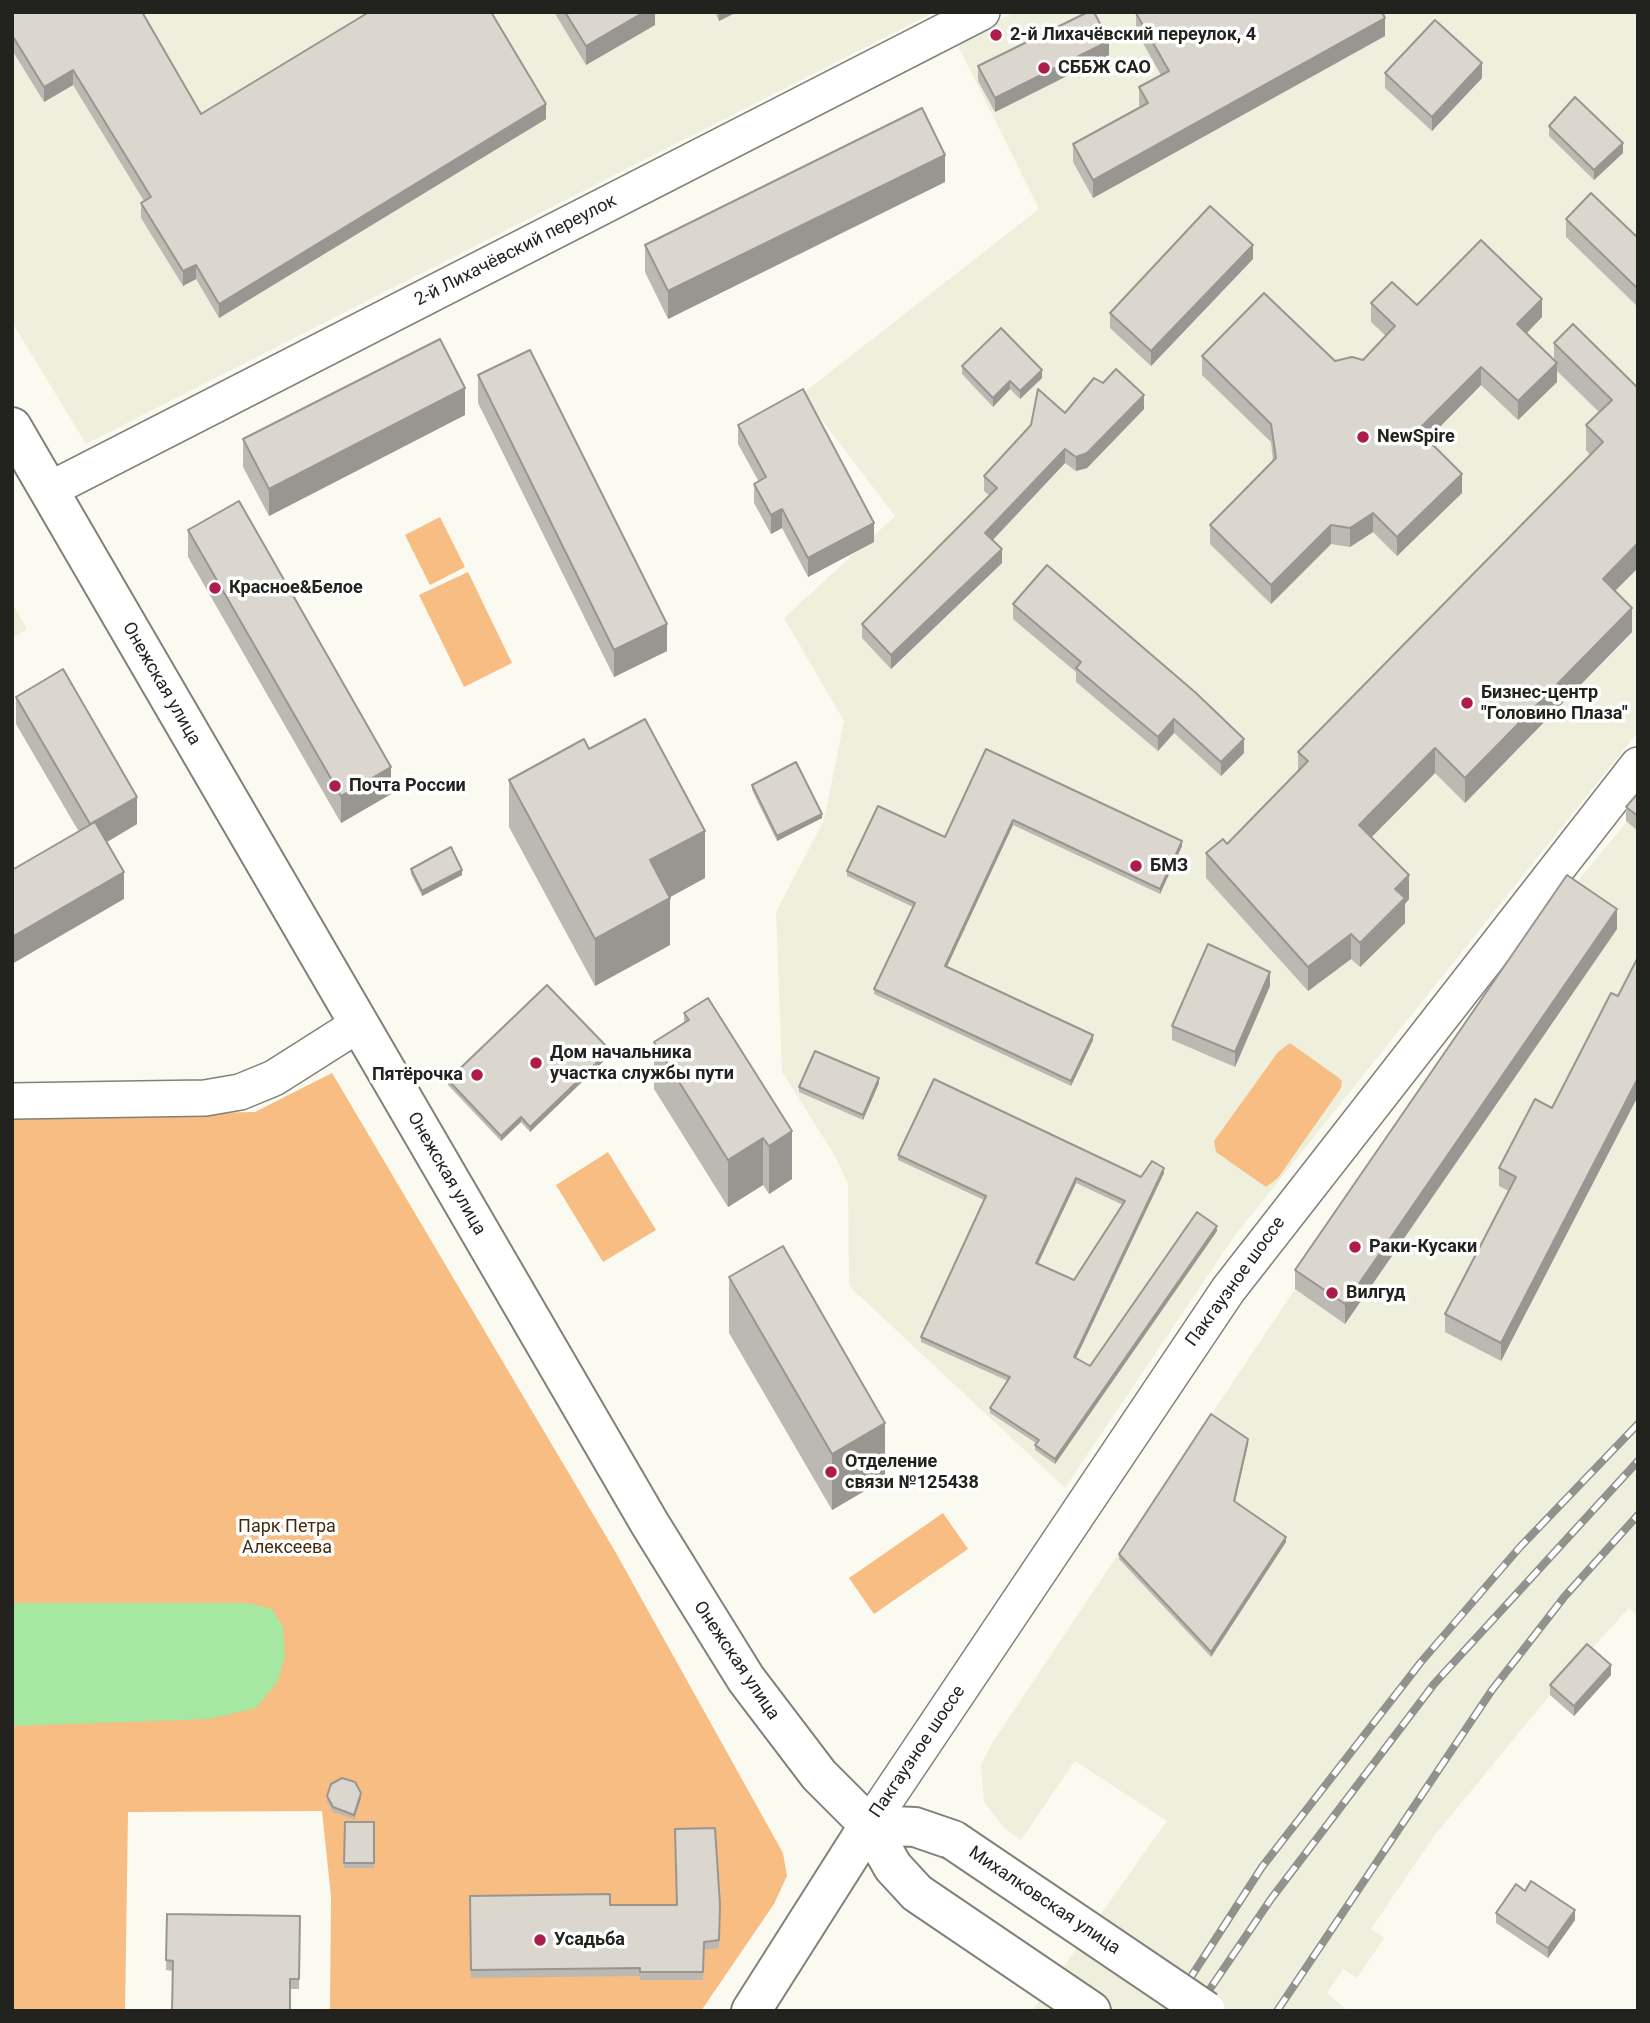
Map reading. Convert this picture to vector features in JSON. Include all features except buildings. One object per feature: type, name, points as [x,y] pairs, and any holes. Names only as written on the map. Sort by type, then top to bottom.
[{"type":"main road","name":"Онежская улица","points":[[12,427],[717,1635],[771,1715],[819,1775],[869,1825]]},
{"type":"main road","name":"Михалковская улица","points":[[869,1825],[915,1827],[953,1840],[1206,2011]]},
{"type":"main road","points":[[751,2011],[869,1825],[893,1867],[917,1893],[1091,2011]]},
{"type":"street","name":"2-й Лихачёвский переулок","points":[[49,490],[982,12]]},
{"type":"street","name":"Пакгаузное шоссе","points":[[869,1825],[1228,1290],[1638,765]]},
{"type":"street","points":[[12,1101],[205,1098],[240,1092],[274,1078],[359,1024]]},
{"type":"shaded area","points":[[12,12],[935,12],[86,444],[12,322]]},
{"type":"shaded area","points":[[1015,12],[1638,12],[1638,732],[1233,1238],[1065,1488],[849,1286],[848,1183],[835,1156],[782,1072],[776,912],[824,820],[844,721],[784,618],[895,516],[802,394],[1039,209],[956,42]]},
{"type":"shaded area","points":[[12,603],[27,629],[12,638]]},
{"type":"shaded area","points":[[1638,808],[1638,1617],[1629,1608],[1550,1695],[1434,1836],[1371,1929],[1384,1938],[1357,1978],[1343,1969],[1327,1993],[1348,2011],[1032,2011],[1167,1821],[1075,1761],[1021,1840],[1005,1829],[984,1802],[981,1764],[994,1740],[1295,1289],[1567,894]]},
{"type":"shaded area","points":[[12,1603],[248,1603],[272,1609],[283,1627],[285,1655],[278,1681],[256,1708],[209,1719],[12,1726]]},
{"type":"green space","points":[[440,517],[465,567],[430,585],[405,535]]},
{"type":"green space","points":[[468,572],[512,663],[464,687],[419,595]]},
{"type":"green space","points":[[1290,1043],[1339,1078],[1342,1081],[1341,1088],[1278,1178],[1266,1187],[1216,1152],[1214,1141],[1278,1052]]},
{"type":"green space","name":"Парк Петра Алексеева","points":[[332,1073],[616,1553],[783,1853],[787,1876],[774,1904],[701,2011],[330,2011],[331,1897],[322,1811],[128,1812],[125,2011],[12,2011],[12,1117],[255,1112]]},
{"type":"green space","points":[[608,1152],[656,1230],[603,1262],[556,1185]]},
{"type":"green space","points":[[943,1513],[968,1549],[874,1614],[849,1578]]},
{"type":"railway","points":[[1169,2011],[1262,1867],[1421,1662],[1520,1547],[1638,1424]]},
{"type":"railway","points":[[1195,2011],[1271,1899],[1434,1684],[1638,1461]]},
{"type":"railway","points":[[1277,2011],[1492,1690],[1565,1596],[1638,1515]]},
{"type":"place","name":"2-й Лихачёвский переулок, 4","points":[[996,35]]},
{"type":"place","name":"СББЖ САО","points":[[1044,68]]},
{"type":"place","name":"NewSpire","points":[[1363,437]]},
{"type":"place","name":"Красное&Белое","points":[[215,588]]},
{"type":"place","name":"Бизнес-центр \"Головино Плаза\"","points":[[1467,703]]},
{"type":"place","name":"Почта России","points":[[335,786]]},
{"type":"place","name":"БМЗ","points":[[1136,866]]},
{"type":"place","name":"Дом начальника участка службы пути","points":[[536,1063]]},
{"type":"place","name":"Пятёрочка","points":[[477,1075]]},
{"type":"place","name":"Раки-Кусаки","points":[[1355,1247]]},
{"type":"place","name":"Вилгуд","points":[[1332,1293]]},
{"type":"place","name":"Отделение связи №125438","points":[[831,1472]]},
{"type":"place","name":"Усадьба","points":[[540,1940]]}]
